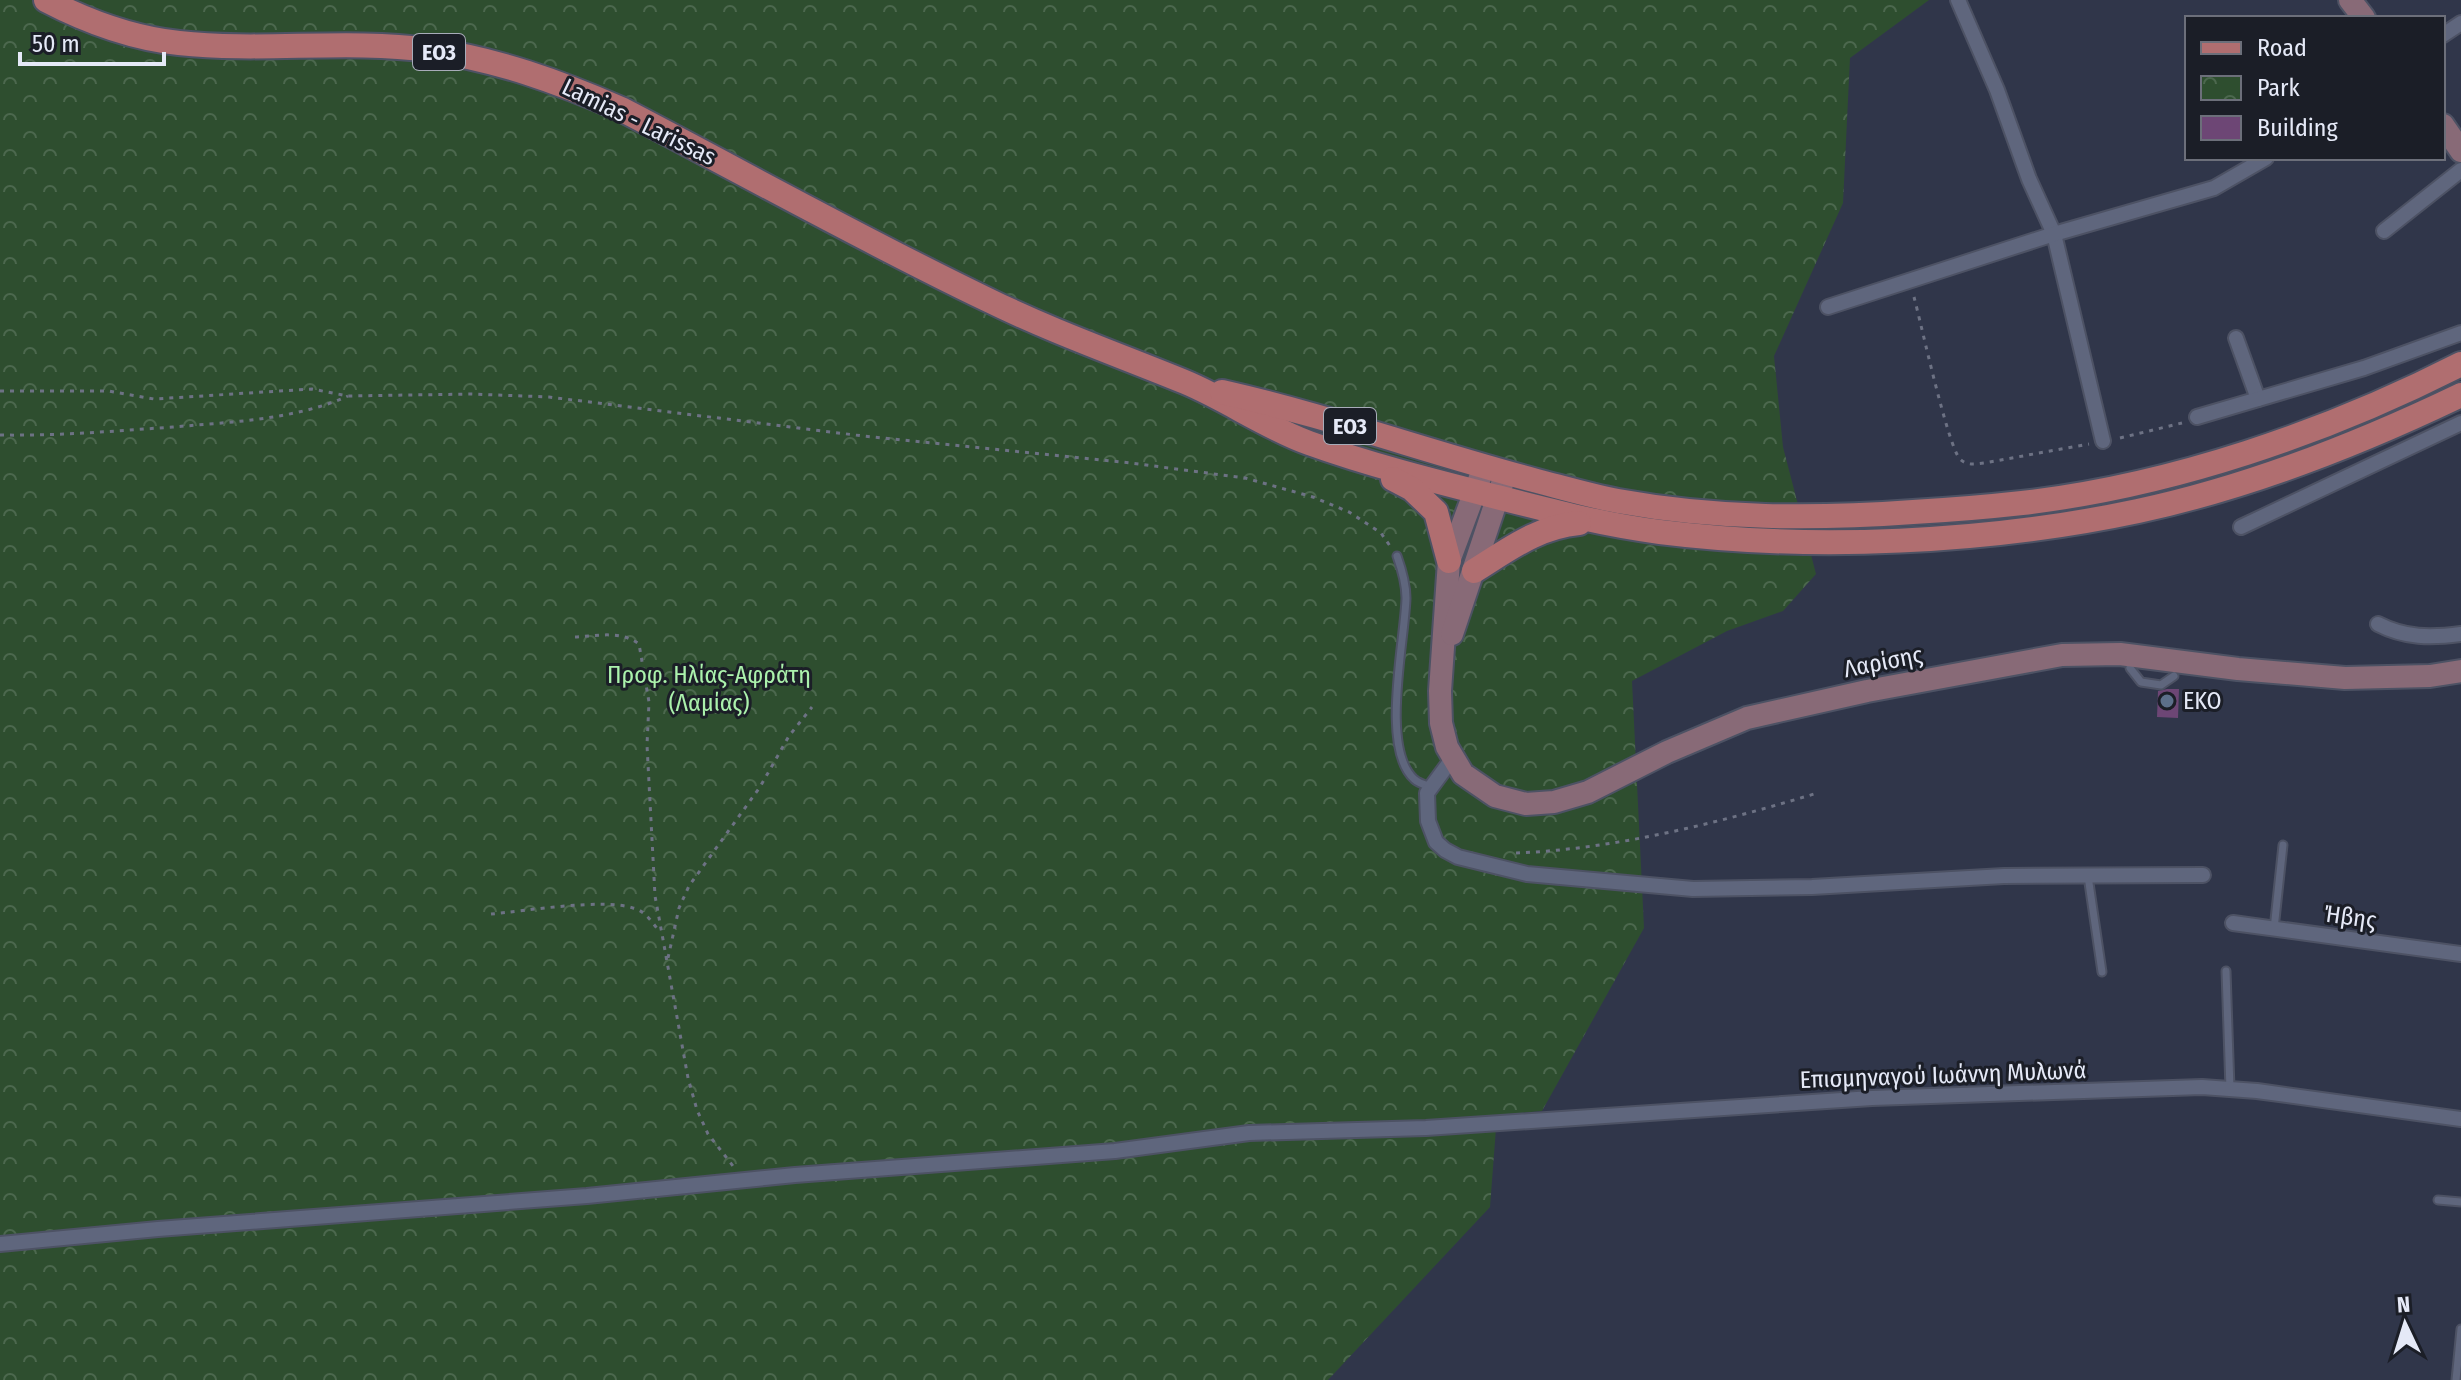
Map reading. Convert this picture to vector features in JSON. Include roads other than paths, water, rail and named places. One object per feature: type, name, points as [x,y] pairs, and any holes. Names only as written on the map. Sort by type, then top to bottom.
[{"type":"main road","name":"Lamias - Larissas","points":[[46,0],[106,27],[178,43],[428,50],[519,70],[568,86],[621,109],[988,301],[1192,385],[1283,433],[1360,460]]},
{"type":"main road","points":[[2350,0],[2362,16]]},
{"type":"main road","points":[[2445,128],[2461,151]]},
{"type":"main road","name":"Lamias - Larissas","points":[[1192,385],[1291,408],[1615,501],[1750,517],[1830,518],[2024,503],[2137,482],[2262,447],[2408,390],[2461,364]]},
{"type":"main road","points":[[1360,460],[1486,495],[1610,523],[1673,533],[1782,542],[1867,541],[2027,529],[2141,510],[2230,486],[2337,449],[2461,395]]},
{"type":"main road","name":"ΕΟ3","points":[[1360,460],[1412,489],[1430,504],[1439,520],[1449,561],[1440,691],[1441,723],[1443,738],[1452,759]]},
{"type":"main road","name":"ΕΟ3","points":[[1443,658],[1474,571],[1486,495],[1495,469]]},
{"type":"main road","name":"ΕΟ3","points":[[1449,561],[1486,495]]},
{"type":"main road","points":[[1474,571],[1518,542],[1542,531],[1576,524],[1610,523]]},
{"type":"main road","name":"Λαρίσης","points":[[1452,759],[1463,774],[1495,796],[1539,804],[1588,792],[1667,752],[1747,718],[1867,691],[2062,655],[2109,653],[2345,678],[2430,676],[2461,671]]},
{"type":"street","points":[[1958,0],[2054,234],[2103,441]]},
{"type":"street","points":[[1828,307],[2054,234],[2214,188],[2263,160]]},
{"type":"street","points":[[2384,231],[2461,170]]},
{"type":"street","points":[[2197,417],[2364,368],[2461,333]]},
{"type":"street","points":[[2236,338],[2258,399]]},
{"type":"street","points":[[2241,527],[2461,423]]},
{"type":"street","points":[[2378,624],[2396,634],[2412,637],[2461,634]]},
{"type":"street","points":[[1452,759],[1427,793],[1428,821],[1436,842],[1445,850],[1477,862],[1527,874],[1693,889],[1812,887],[1975,877],[2203,875]]},
{"type":"street","name":"Ήβης","points":[[2233,923],[2461,954]]},
{"type":"street","name":"Επισμηναγού Ιωάννη Μυλωνά","points":[[0,1244],[1115,1151],[1249,1133],[1426,1128],[1872,1098],[2202,1087],[2461,1119]]},
{"type":"lane","points":[[1397,556],[1404,575],[1406,594],[1397,696],[1399,747],[1405,767],[1415,780],[1431,787]]},
{"type":"lane","points":[[2130,668],[2141,682],[2161,685],[2174,676]]},
{"type":"lane","points":[[2274,929],[2283,845]]},
{"type":"lane","points":[[2088,875],[2102,972]]},
{"type":"lane","points":[[2226,971],[2230,1089]]},
{"type":"lane","points":[[2438,1200],[2461,1202]]},
{"type":"lane","points":[[2456,1380],[2461,1329]]},
{"type":"place","name":"EKO","points":[[2167,701]]},
{"type":"park label","name":"Προφ. Ηλίας-Αφράτη (Λαμίας)","points":[[709,689]]}]
